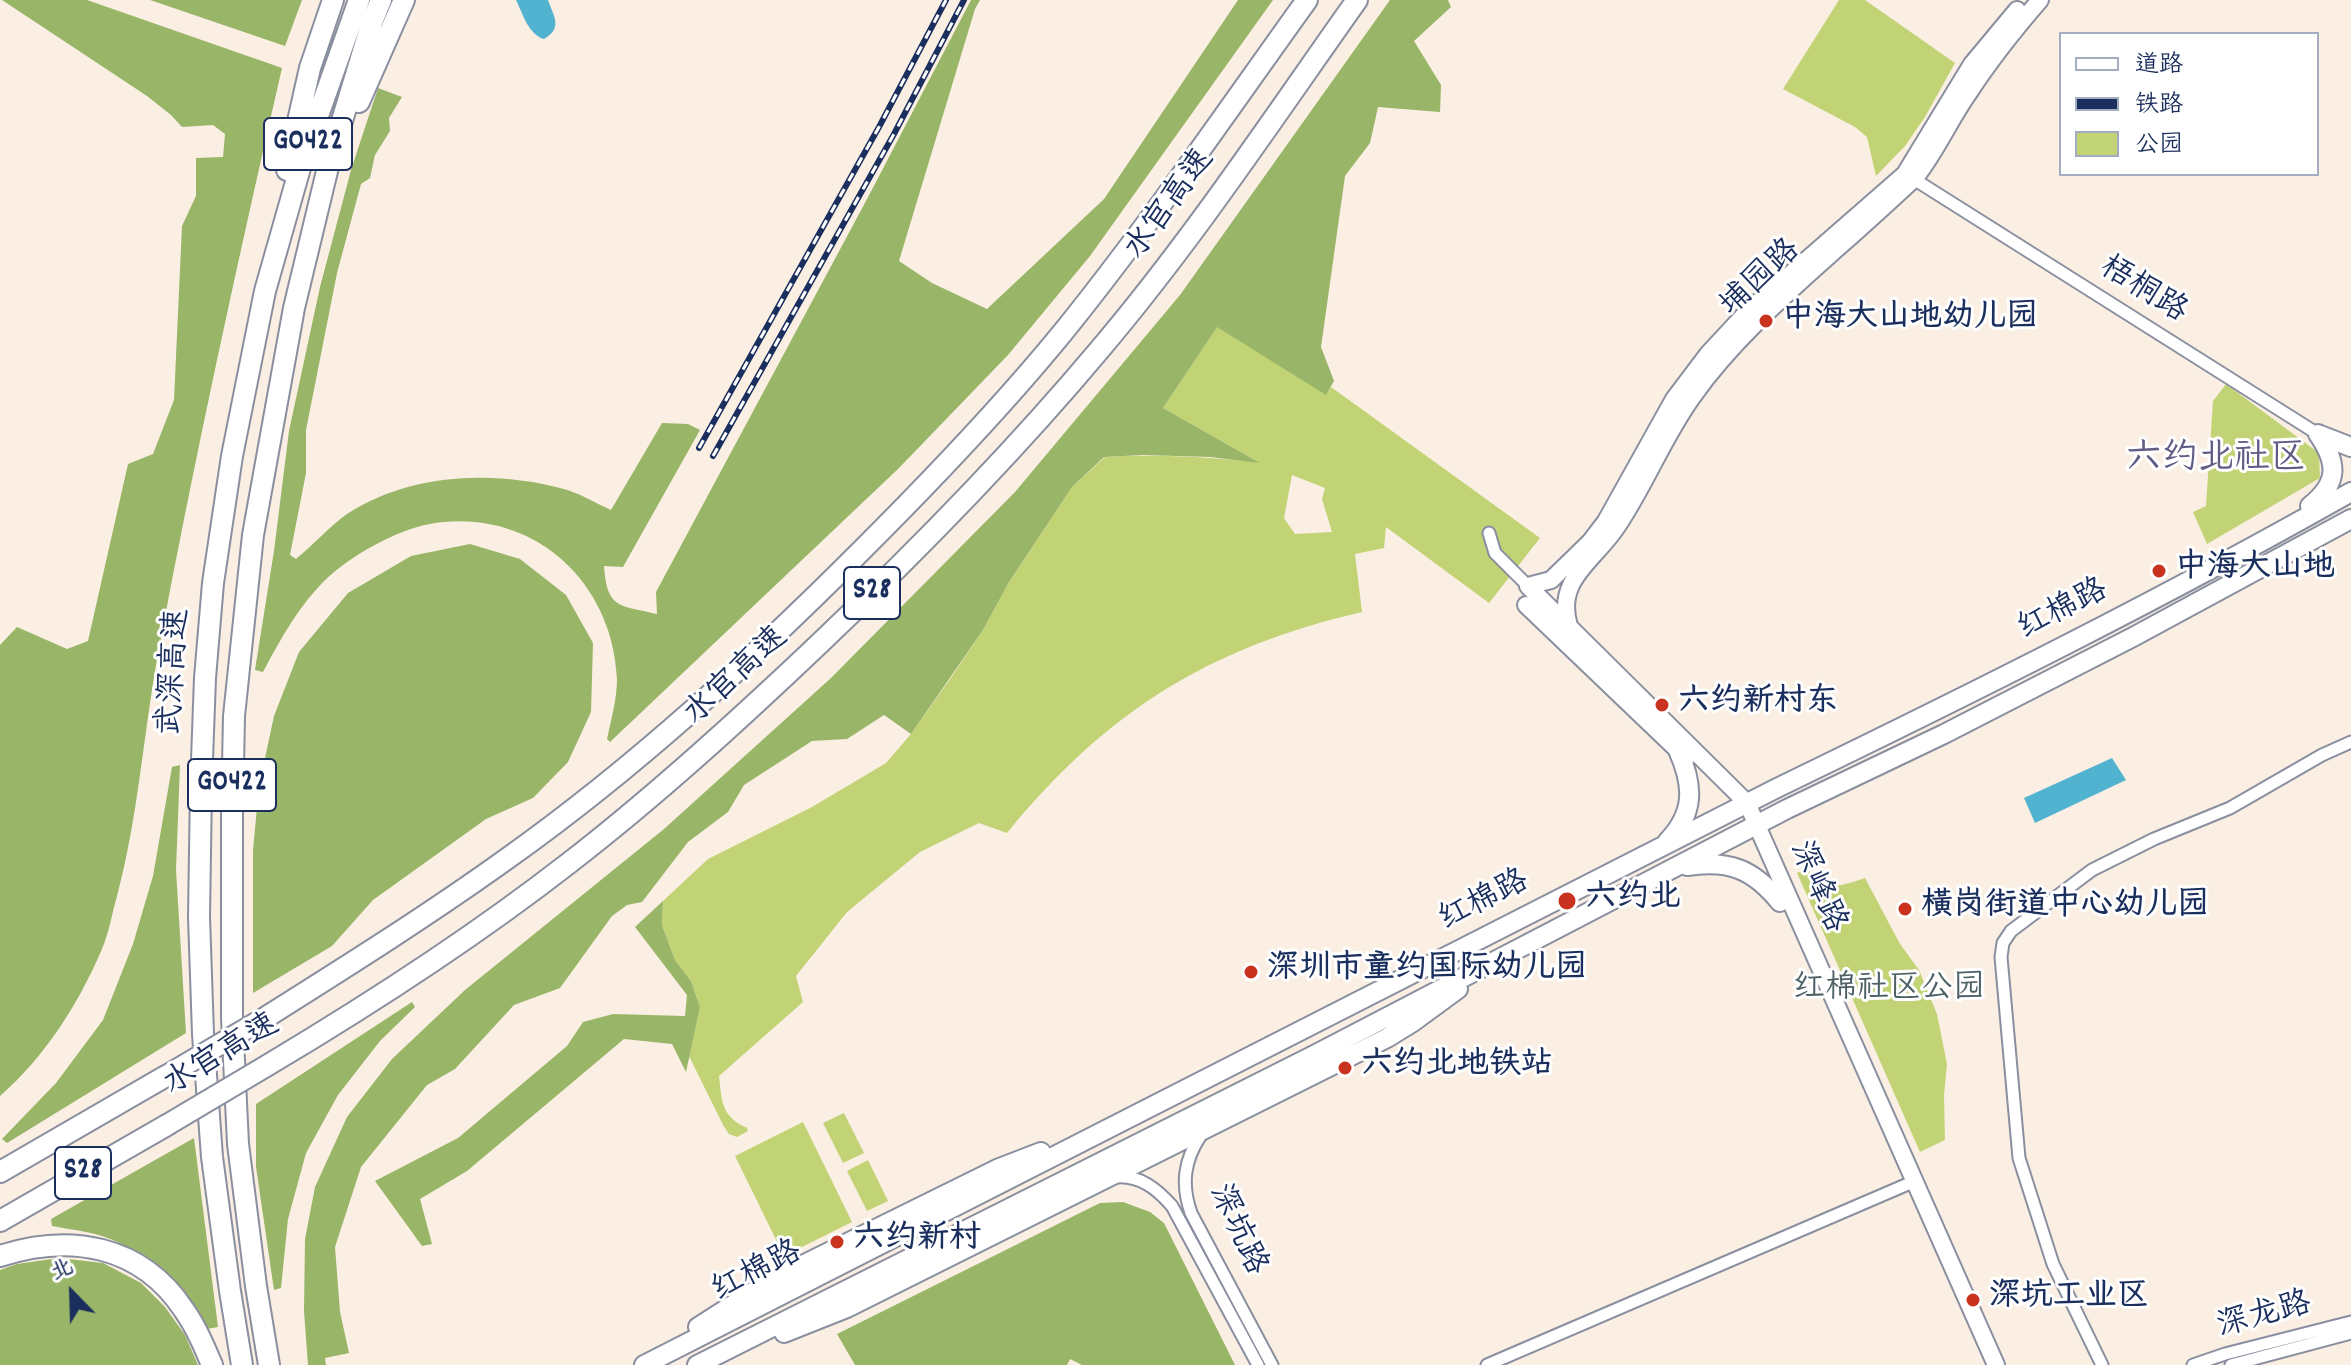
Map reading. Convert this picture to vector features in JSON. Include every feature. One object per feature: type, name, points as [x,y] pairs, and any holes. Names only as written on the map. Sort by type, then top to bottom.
[{"type":"highway","points":[[265,291],[278,211],[310,68],[333,0]]},
{"type":"highway","name":"武深高速","points":[[242,1365],[212,1157],[203,1034],[199,917],[201,787],[205,678],[213,583],[232,456],[265,291],[302,161],[359,0]]},
{"type":"highway","name":"武深高速","points":[[269,1365],[238,1144],[232,1002],[234,716],[253,535],[294,308],[328,167],[381,0]]},
{"type":"highway","points":[[328,167],[404,0]]},
{"type":"highway","name":"水官高速","points":[[0,1172],[268,1016],[418,921],[510,857],[638,758],[817,595],[973,434],[1071,322],[1149,220],[1307,0]]},
{"type":"highway","name":"水官高速","points":[[0,1221],[328,1029],[476,932],[581,854],[738,721],[936,530],[1021,441],[1103,346],[1152,284],[1357,0]]},
{"type":"highway","points":[[0,1256],[58,1243],[114,1252],[159,1281],[183,1308],[212,1365]]},
{"type":"main road","points":[[2318,434],[2351,447]]},
{"type":"main road","points":[[2269,537],[2327,490],[2332,476],[2332,459],[2318,434]]},
{"type":"main road","name":"红棉路","points":[[646,1364],[2095,630],[2351,492]]},
{"type":"main road","name":"红棉路","points":[[704,1362],[1289,1068],[1752,827],[1944,734],[2351,519]]},
{"type":"main road","points":[[1663,847],[1676,832],[1689,803],[1690,787],[1678,750]]},
{"type":"main road","points":[[1662,874],[1709,863],[1731,866],[1749,872],[1765,883],[1780,902]]},
{"type":"main road","points":[[704,1362],[847,1308],[1217,1123],[1413,1022],[1486,966]]},
{"type":"street","name":"埔园路","points":[[1569,626],[1565,604],[1572,581],[1616,529],[1666,437],[1692,397],[1724,356],[1762,316],[1910,176],[1972,64],[2026,0]]},
{"type":"street","name":"埔园路","points":[[1528,586],[1551,580],[1590,542],[1612,512],[1674,399],[1708,354],[1747,312],[1925,166],[1996,52],[2040,0]]},
{"type":"street","name":"梧桐路","points":[[1910,176],[2351,456]]},
{"type":"street","name":"深峰路","points":[[1489,533],[1495,553],[1743,806],[1910,1183],[1985,1365]]},
{"type":"street","name":"深峰路","points":[[1528,586],[1526,605],[1678,750],[1743,806]]},
{"type":"street","points":[[2102,1365],[2053,1264],[2019,1158],[2001,957],[2003,943],[2011,931],[2092,870],[2154,839],[2230,808],[2322,755],[2351,742]]},
{"type":"street","name":"深峰路","points":[[1752,827],[1780,902],[1996,1365]]},
{"type":"street","name":"深坑路","points":[[1217,1123],[1202,1134],[1193,1147],[1184,1181],[1186,1196],[1191,1213],[1272,1365]]},
{"type":"street","name":"深坑路","points":[[1107,1178],[1121,1176],[1147,1184],[1161,1193],[1172,1206],[1258,1365]]},
{"type":"street","points":[[1487,1365],[1910,1183]]},
{"type":"street","name":"深龙路","points":[[2193,1365],[2351,1322]]},
{"type":"street","name":"深龙路","points":[[2231,1365],[2351,1333]]},
{"type":"green space","points":[[2,0],[87,0],[282,68],[186,510],[157,659],[130,837],[109,930],[93,969],[59,1028],[32,1064],[0,1096],[0,645],[17,627],[67,649],[88,641],[128,464],[153,454],[174,400],[182,226],[196,196],[196,158],[223,157],[225,134],[213,125],[182,127],[147,96]]},
{"type":"green space","points":[[150,0],[302,0],[285,46]]},
{"type":"green space","points":[[971,0],[980,0],[899,261],[932,283],[987,309],[1104,199],[1238,0],[1273,0],[1090,256],[1008,355],[898,469],[610,742],[607,739],[617,679],[612,645],[602,614],[586,586],[564,562],[539,543],[510,530],[478,522],[443,522],[417,527],[378,543],[343,565],[307,600],[263,672],[255,670],[289,431],[320,287],[351,170],[378,88],[402,97],[389,118],[390,131],[375,155],[370,178],[361,184],[337,273],[306,430],[306,473],[290,555],[296,559],[340,519],[371,501],[423,483],[450,479],[534,482],[573,492],[611,510],[662,423],[688,424],[700,430],[623,567],[604,566],[608,590],[617,603],[657,614],[656,592]]},
{"type":"green space","points":[[1390,0],[1448,0],[1451,7],[1414,41],[1441,85],[1440,112],[1378,107],[1370,143],[1345,176],[1321,347],[1334,381],[1326,395],[1217,327],[1163,408],[1260,463],[1210,457],[1104,457],[1072,487],[1009,582],[983,630],[911,734],[884,715],[847,739],[812,741],[744,785],[728,812],[688,842],[642,902],[627,905],[612,916],[560,988],[514,1005],[455,1069],[427,1085],[361,1167],[335,1247],[340,1312],[349,1353],[325,1358],[326,1365],[308,1365],[304,1311],[305,1239],[315,1187],[347,1117],[392,1059],[465,990],[664,829],[831,678],[1015,492],[1180,295]]},
{"type":"green space","points":[[1839,0],[1865,0],[1955,63],[1905,146],[1876,176],[1867,137],[1855,127],[1783,89]]},
{"type":"green space","points":[[1217,326],[1326,394],[1331,387],[1540,538],[1489,603],[1386,527],[1384,548],[1355,554],[1362,612],[1307,627],[1208,666],[1164,690],[1083,752],[1007,833],[979,823],[920,852],[847,912],[796,976],[803,1002],[719,1076],[724,1107],[748,1131],[737,1137],[729,1134],[689,1056],[700,1007],[691,981],[675,960],[662,925],[663,901],[708,859],[812,807],[886,763],[950,679],[1072,487],[1105,457],[1181,456],[1258,462],[1163,408]],"holes":[[[1292,475],[1325,488],[1322,499],[1332,532],[1295,534],[1284,518]]]},
{"type":"green space","points":[[2226,384],[2319,453],[2320,478],[2207,544],[2193,512],[2206,506],[2213,401]]},
{"type":"green space","points":[[470,544],[520,559],[566,595],[593,643],[591,712],[568,762],[533,798],[486,819],[373,900],[332,946],[253,993],[253,850],[259,786],[274,716],[299,652],[348,593],[411,556]]},
{"type":"green space","points":[[180,765],[176,870],[186,1033],[7,1143],[2,1139],[56,1083],[103,1020],[133,944],[153,876],[172,767]]},
{"type":"green space","name":"红棉社区公园","points":[[1807,869],[1820,881],[1833,886],[1865,878],[1900,944],[1919,970],[1937,1014],[1947,1064],[1945,1140],[1920,1152],[1797,873]]},
{"type":"green space","points":[[663,901],[662,925],[675,960],[691,981],[700,1007],[686,1072],[672,1044],[624,1039],[467,1171],[420,1199],[432,1244],[422,1246],[375,1181],[458,1138],[567,1046],[583,1022],[613,1014],[685,1016],[687,995],[635,927]]},
{"type":"green space","points":[[412,1002],[415,1007],[380,1041],[338,1095],[306,1153],[288,1219],[281,1288],[274,1290],[256,1167],[256,1104]]},
{"type":"green space","points":[[844,1113],[864,1153],[843,1163],[823,1123]]},
{"type":"green space","points":[[803,1122],[852,1222],[784,1256],[735,1156]]},
{"type":"green space","points":[[194,1138],[218,1327],[207,1329],[186,1298],[151,1261],[102,1236],[52,1226],[51,1219]]},
{"type":"green space","points":[[868,1160],[888,1201],[867,1211],[847,1171]]},
{"type":"green space","points":[[1123,1202],[1150,1212],[1164,1223],[1235,1365],[1082,1365],[1070,1359],[1067,1365],[855,1365],[837,1334],[1100,1203]]},
{"type":"green space","points":[[59,1258],[103,1263],[141,1283],[165,1307],[185,1335],[198,1365],[0,1365],[0,1270],[17,1264]]},
{"type":"water","points":[[516,0],[548,0],[555,22],[550,35],[544,39],[534,33]]},
{"type":"water","points":[[2112,758],[2126,780],[2035,823],[2024,798]]},
{"type":"railway","points":[[699,448],[879,127],[946,0]]},
{"type":"railway","points":[[713,456],[894,134],[964,0]]},
{"type":"place","name":"中海大山地幼儿园","points":[[1766,321]]},
{"type":"place","name":"中海大山地","points":[[2159,571]]},
{"type":"place","name":"六约新村东","points":[[1662,705]]},
{"type":"place","name":"六约北","points":[[1567,901]]},
{"type":"place","name":"横岗街道中心幼儿园","points":[[1905,909]]},
{"type":"place","name":"深圳市童约国际幼儿园","points":[[1251,972]]},
{"type":"place","name":"六约北地铁站","points":[[1345,1068]]},
{"type":"place","name":"六约新村","points":[[837,1242]]},
{"type":"place","name":"深坑工业区","points":[[1973,1300]]},
{"type":"district","name":"六约北社区","points":[[2216,462]]}]
